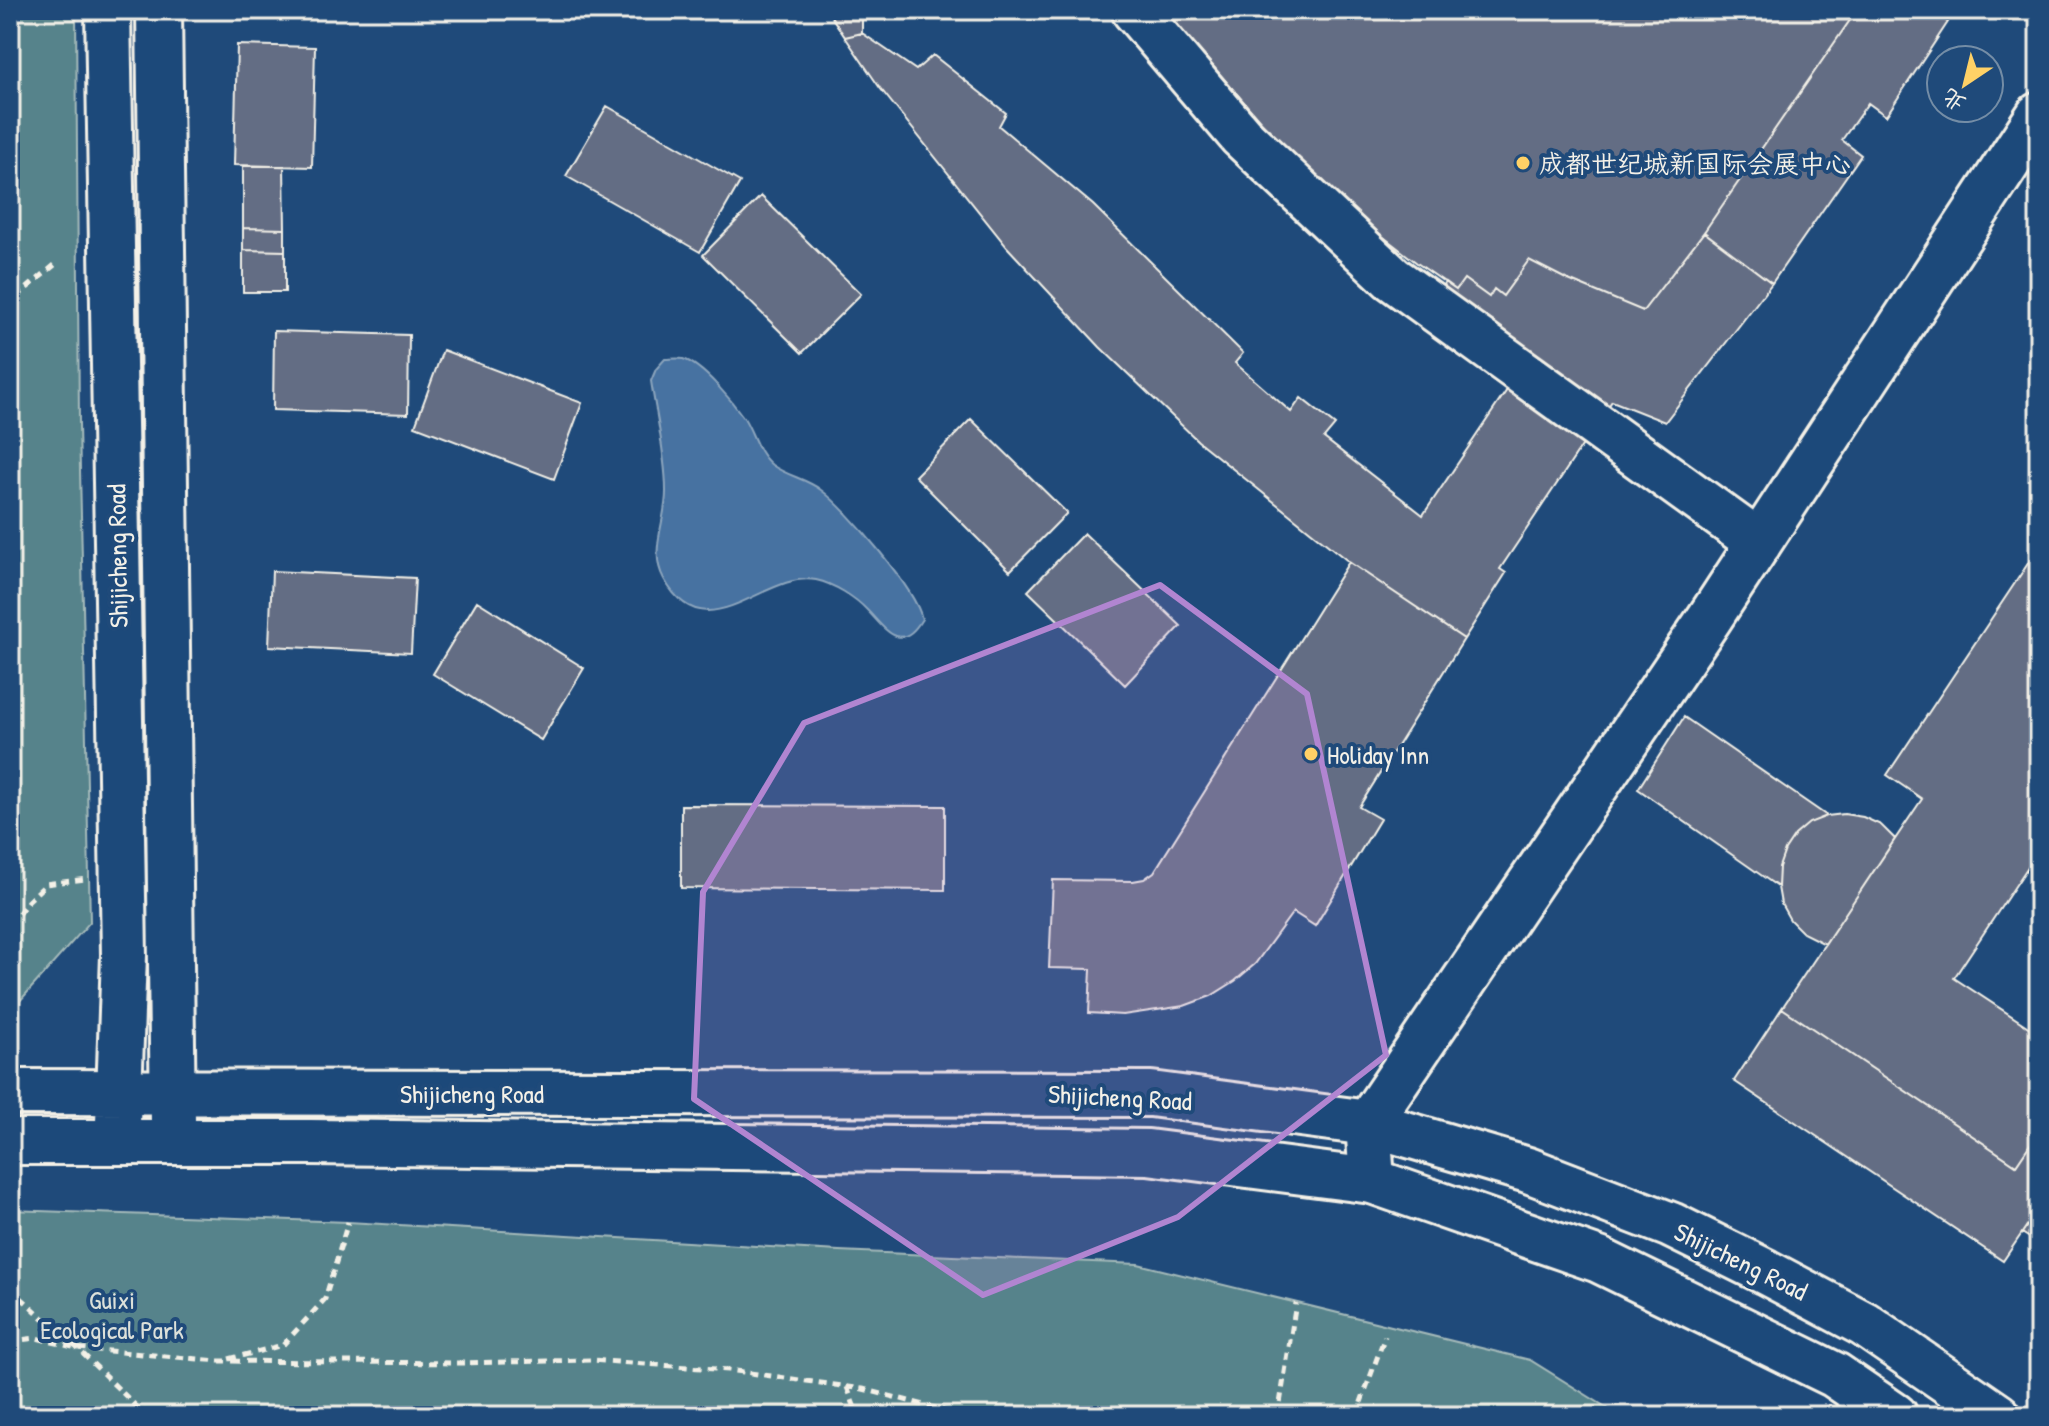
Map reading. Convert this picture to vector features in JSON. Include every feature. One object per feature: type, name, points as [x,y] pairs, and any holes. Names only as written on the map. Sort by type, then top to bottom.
[{"type":"main road","name":"Shijicheng Road","points":[[108,10],[124,955],[117,1093],[118,1142],[1148,1152],[1372,1181],[1599,1260],[1835,1375],[1895,1416]]},
{"type":"main road","name":"Shijicheng Road","points":[[159,10],[174,1142]]},
{"type":"main road","points":[[1134,10],[1241,136],[1392,278],[1759,543]]},
{"type":"main road","points":[[1372,1181],[1368,1123],[1759,543],[2039,115]]},
{"type":"main road","points":[[10,1092],[171,1093]]},
{"type":"main road","name":"Shijicheng Road","points":[[171,1093],[1151,1094],[1368,1123],[1528,1170],[1671,1225],[1864,1324],[1998,1416]]},
{"type":"main road","points":[[10,1142],[118,1142]]},
{"type":"path","points":[[10,310],[20,294],[57,263]]},
{"type":"path","points":[[10,925],[46,884],[90,879]]},
{"type":"path","points":[[218,1361],[283,1345],[325,1299],[348,1222]]},
{"type":"path","points":[[10,1288],[140,1410],[161,1416]]},
{"type":"path","points":[[1278,1416],[1296,1303]]},
{"type":"path","points":[[1356,1416],[1385,1336]]},
{"type":"path","points":[[10,1341],[36,1338],[77,1348],[218,1361],[461,1363],[591,1360],[729,1370],[847,1387],[966,1416]]},
{"type":"path","points":[[847,1387],[858,1416]]},
{"type":"path","points":[[340,1416],[405,1408],[425,1416]]},
{"type":"highlighted area","points":[[1160,585],[1307,694],[1386,1055],[1178,1217],[983,1295],[694,1099],[703,892],[804,723]]},
{"type":"green space","points":[[10,10],[76,10],[79,425],[90,922],[10,1012]]},
{"type":"green space","name":"Guixi Ecological Park","points":[[10,1210],[348,1222],[839,1251],[1138,1264],[1530,1360],[1620,1416],[10,1416]]},
{"type":"water","points":[[665,359],[683,359],[699,368],[739,411],[759,449],[772,465],[815,486],[847,514],[894,570],[917,606],[922,619],[914,629],[907,635],[894,635],[851,596],[816,580],[796,580],[776,586],[717,610],[698,610],[680,600],[664,579],[658,557],[666,477],[651,381]]},
{"type":"building","points":[[827,10],[862,10],[862,33],[845,37]]},
{"type":"building","name":"成都世纪城新国际会展中心","points":[[1164,10],[1857,10],[1704,232],[1643,311],[1529,260],[1503,296],[1494,289],[1489,297],[1464,279],[1456,290],[1331,196],[1257,130],[1263,124]]},
{"type":"building","points":[[1857,10],[1929,10],[1948,22],[1933,44],[1925,44],[1925,57],[1886,116],[1868,103],[1842,140],[1861,155],[1772,283],[1704,232]]},
{"type":"building","points":[[862,33],[916,70],[933,55],[1006,113],[999,126],[1093,205],[1243,353],[1235,363],[1291,412],[1301,398],[1335,425],[1324,438],[1423,515],[1529,357],[1438,292],[1445,282],[1456,290],[1464,279],[1489,297],[1494,289],[1503,296],[1529,260],[1643,311],[1704,232],[1772,283],[1665,422],[1612,401],[1500,569],[1506,573],[1464,639],[1349,562],[1198,441],[1100,347],[1007,247],[880,88],[845,37]]},
{"type":"building","points":[[237,45],[315,47],[312,167],[234,165]]},
{"type":"building","points":[[607,106],[740,182],[700,252],[566,176]]},
{"type":"building","points":[[243,166],[284,166],[285,229],[243,228]]},
{"type":"building","points":[[761,196],[861,294],[802,353],[703,255]]},
{"type":"building","points":[[243,228],[285,229],[285,251],[243,250]]},
{"type":"building","points":[[243,250],[285,251],[285,292],[243,292]]},
{"type":"building","points":[[274,331],[409,335],[408,414],[273,410]]},
{"type":"building","points":[[443,350],[582,403],[554,479],[415,426]]},
{"type":"building","points":[[971,419],[1067,513],[1010,571],[915,476]]},
{"type":"building","points":[[1084,533],[1181,626],[1125,685],[1028,591]]},
{"type":"building","points":[[2039,547],[2039,850],[1954,978],[2039,1034],[2039,1131],[2016,1165],[1782,1008],[1922,799],[1887,775]]},
{"type":"building","name":"Holiday Inn","points":[[1349,562],[1464,639],[1359,807],[1380,819],[1315,926],[1293,912],[1255,964],[1235,981],[1211,996],[1184,1006],[1123,1015],[1089,1013],[1091,969],[1049,968],[1053,880],[1133,881],[1144,879],[1154,872]]},
{"type":"building","points":[[272,571],[415,578],[411,653],[269,646]]},
{"type":"building","points":[[477,601],[584,668],[541,740],[433,674]]},
{"type":"building","points":[[1684,717],[1827,816],[1809,823],[1795,835],[1779,867],[1778,887],[1638,789]]},
{"type":"building","points":[[681,805],[945,806],[945,890],[681,888]]},
{"type":"building","points":[[1844,814],[1863,817],[1881,825],[1895,839],[1825,944],[1803,933],[1790,920],[1781,904],[1779,867],[1795,835],[1809,823]]},
{"type":"building","points":[[2039,850],[2039,877],[2027,869]]},
{"type":"building","points":[[1782,1008],[2016,1165],[2039,1131],[2039,1208],[2003,1261],[1734,1081]]},
{"type":"building","points":[[2039,1208],[2039,1244],[2022,1233]]},
{"type":"place","name":"成都世纪城新国际会展中心","points":[[1523,163]]},
{"type":"place","name":"Holiday Inn","points":[[1311,754]]}]
